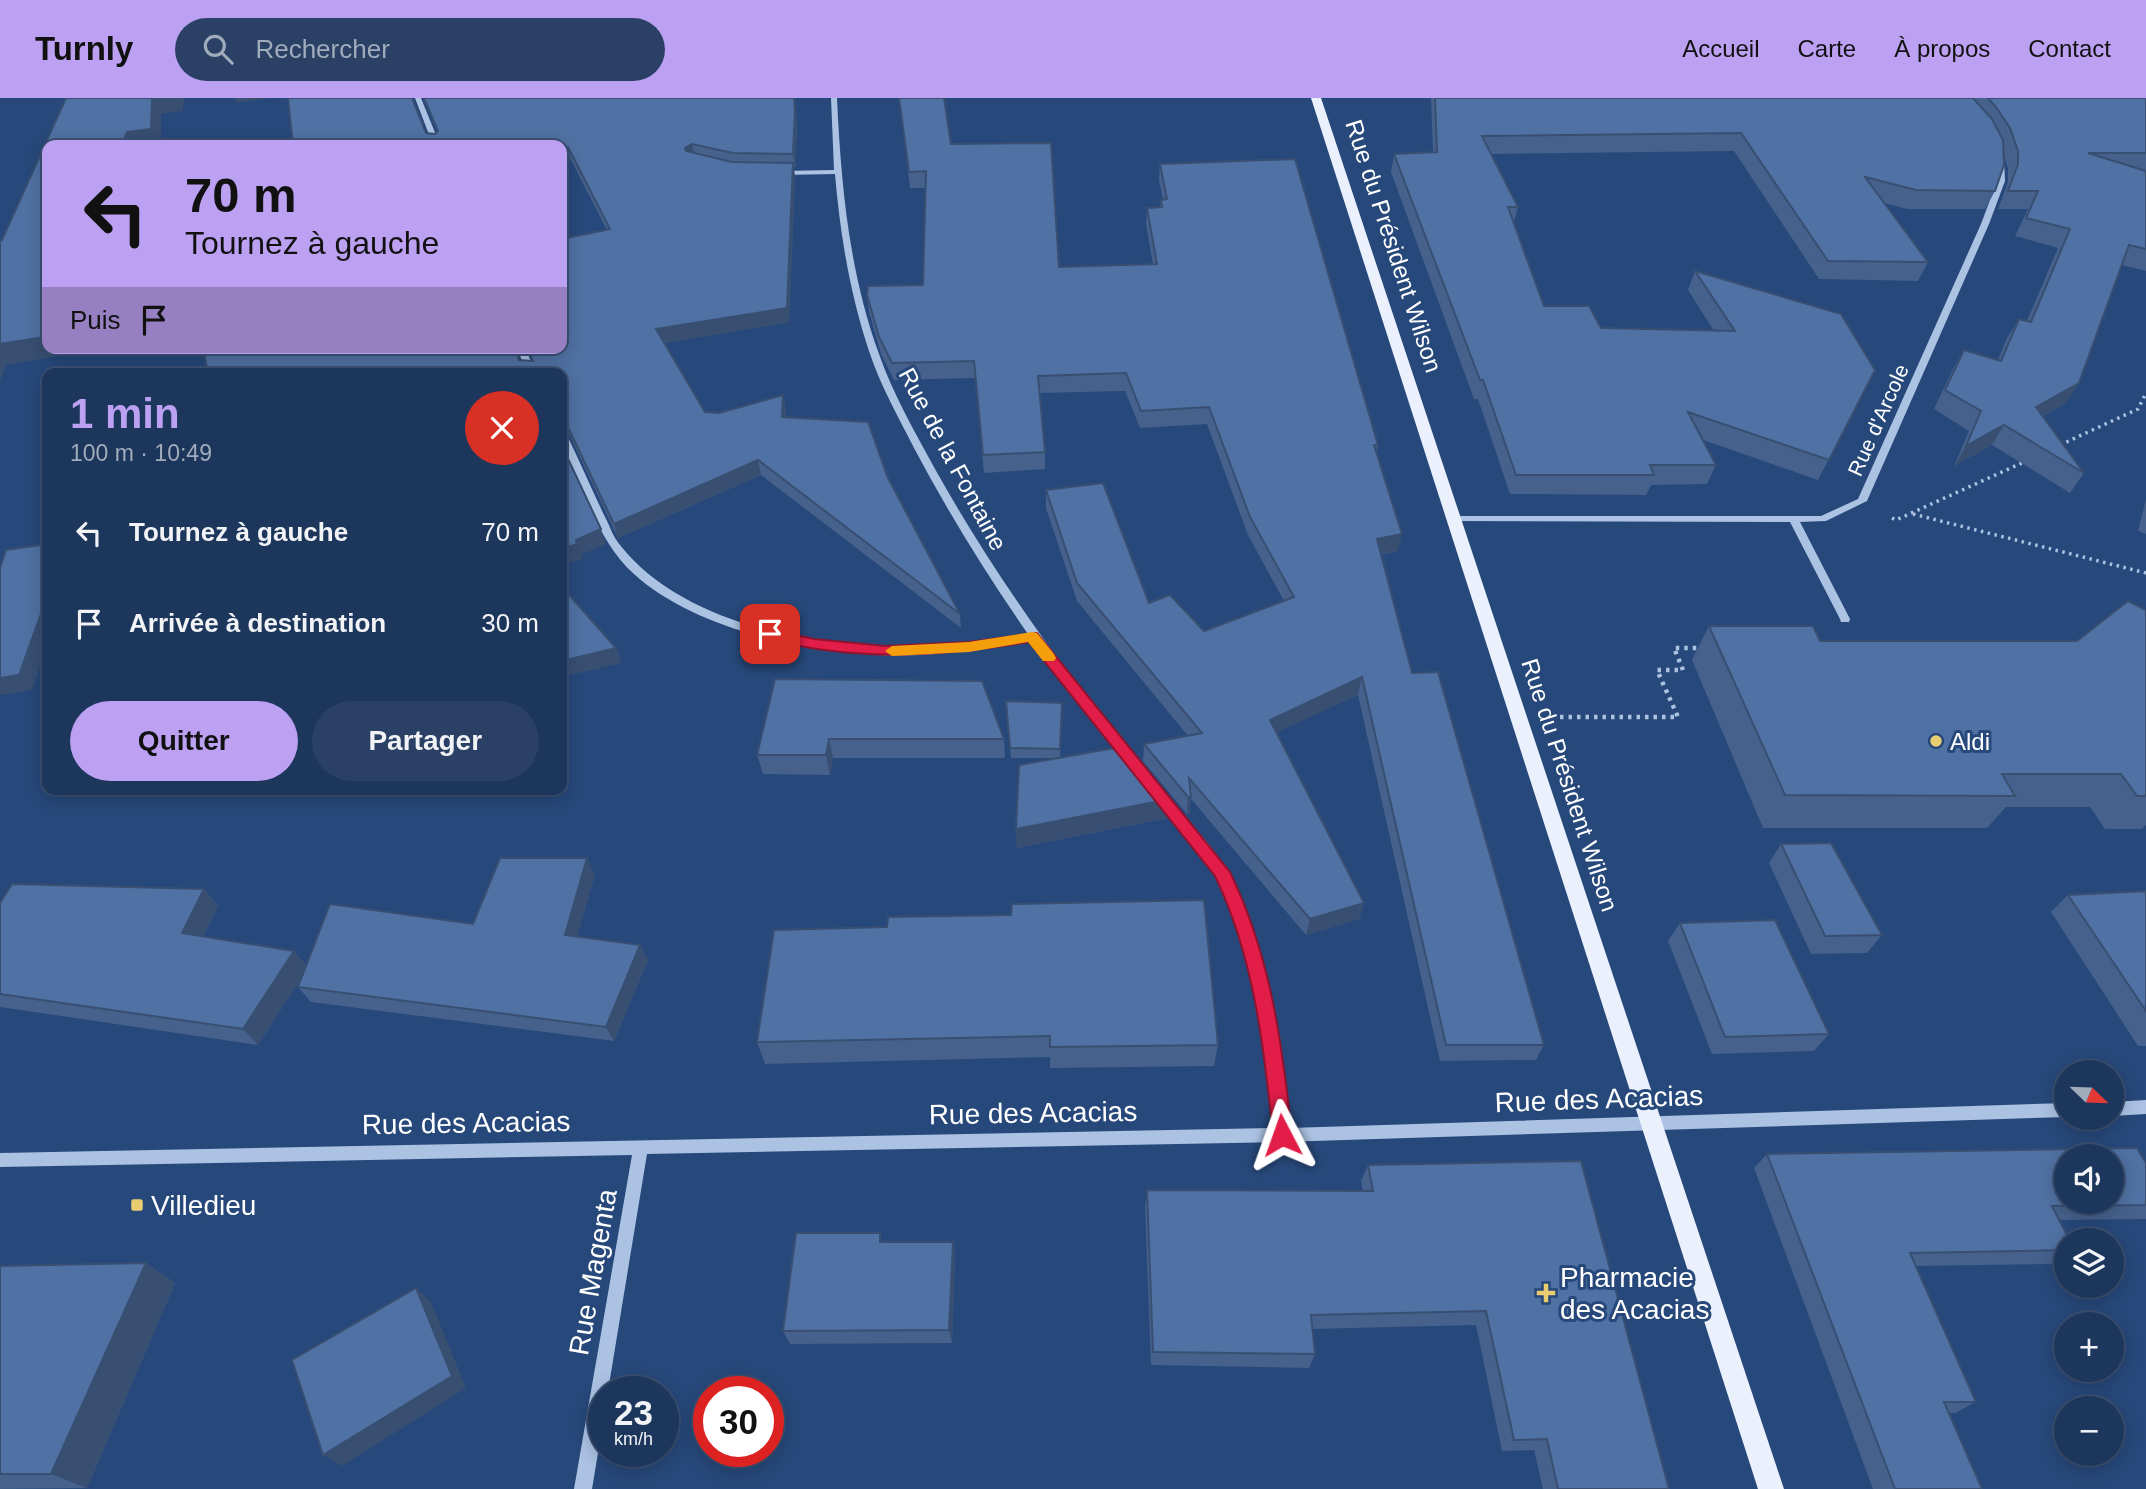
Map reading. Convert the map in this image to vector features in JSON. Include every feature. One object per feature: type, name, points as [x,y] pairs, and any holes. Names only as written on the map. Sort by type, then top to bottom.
[{"type":"main road","name":"Rue du Président Wilson","points":[[1316,98],[1772,1489]]},
{"type":"street","points":[[418,98],[435,140]]},
{"type":"street","name":"Rue de la Fontaine","points":[[834,98],[836,172],[861,307],[875,355],[912,434],[959,523],[1032,637],[1134,766]]},
{"type":"street","name":"Rue d'Arcole","points":[[1453,519],[1822,519],[1862,501],[1985,224],[2001,181],[2000,158],[1994,148]]},
{"type":"street","points":[[769,173],[836,172]]},
{"type":"street","points":[[567,445],[615,546],[646,580],[689,607],[748,629],[814,644],[885,651],[969,647],[1032,637]]},
{"type":"street","points":[[1793,519],[1845,620]]},
{"type":"street","points":[[1152,787],[1222,872],[1242,914],[1271,1032],[1282,1135]]},
{"type":"street","points":[[2124,1108],[2146,1107]]},
{"type":"street","name":"Rue des Acacias","points":[[0,1160],[1282,1135],[2054,1110]]},
{"type":"street","name":"Rue Magenta","points":[[583,1489],[641,1146]]},
{"type":"path","points":[[2050,450],[2138,409],[2146,393]]},
{"type":"path","points":[[1856,503],[1896,520],[2025,461]]},
{"type":"path","points":[[1912,513],[2146,573]]},
{"type":"path","points":[[1518,717],[1678,717],[1657,670],[1683,670],[1674,648],[1709,648]]},
{"type":"building","points":[[66,98],[152,98],[151,129],[127,132],[124,140],[47,140]]},
{"type":"building","points":[[288,98],[412,98],[426,133],[435,134],[438,131],[424,98],[794,98],[793,154],[733,153],[692,144],[685,148],[686,151],[732,162],[793,163],[787,308],[656,329],[705,412],[719,413],[783,395],[782,417],[868,422],[888,478],[960,614],[758,460],[614,524],[567,425],[567,368],[207,368],[204,354],[517,354],[519,360],[533,361],[530,354],[567,354],[567,238],[610,229],[567,147],[567,140],[292,140]]},
{"type":"building","points":[[899,98],[944,98],[951,144],[1051,143],[1059,267],[1157,264],[1147,208],[1162,207],[1161,200],[1167,199],[1160,164],[1295,159],[1378,445],[1374,445],[1402,534],[1377,539],[1412,673],[1438,672],[1544,1045],[1446,1045],[1362,677],[1270,720],[1364,903],[1310,919],[1189,778],[1191,797],[1188,797],[1144,744],[1202,733],[1077,583],[1046,490],[1103,483],[1149,603],[1170,595],[1204,631],[1294,597],[1250,517],[1209,407],[1141,411],[1126,373],[1038,376],[1045,452],[983,455],[974,361],[892,363],[879,337],[867,295],[868,286],[923,285],[926,171],[909,172]]},
{"type":"building","points":[[1435,98],[1973,98],[1992,119],[2003,140],[2004,165],[1995,191],[1916,190],[1865,177],[1928,262],[1828,261],[1741,133],[1482,136],[1518,207],[1508,207],[1544,306],[1589,306],[1601,328],[1735,331],[1695,271],[1841,314],[1875,370],[1829,460],[1688,412],[1716,465],[1650,465],[1654,475],[1516,475],[1483,380],[1480,380],[1394,154],[1437,152]]},
{"type":"building","points":[[1988,98],[2146,98],[2146,153],[2088,153],[2146,171],[2146,249],[2129,245],[2079,383],[2036,407],[2084,473],[2004,425],[1966,446],[1981,411],[1945,390],[1964,350],[2001,361],[2019,319],[2031,322],[2070,229],[2026,218],[2038,191],[2008,191],[2018,164],[2018,151],[2010,128]]},
{"type":"building","points":[[42,151],[42,337],[0,344],[2,240]]},
{"type":"building","points":[[567,457],[601,529],[576,540],[577,544],[567,547]]},
{"type":"building","points":[[42,545],[42,611],[19,675],[0,678],[0,568],[6,550]]},
{"type":"building","points":[[567,593],[616,648],[567,660]]},
{"type":"building","name":"Aldi","points":[[2128,601],[2146,610],[2146,796],[2137,796],[2121,774],[2002,774],[2015,796],[1785,795],[1709,626],[1813,626],[1820,641],[2077,641]]},
{"type":"building","points":[[775,679],[982,681],[1004,739],[829,739],[826,755],[757,755]]},
{"type":"building","points":[[1006,701],[1062,703],[1060,749],[1010,748]]},
{"type":"building","points":[[1126,746],[1170,799],[1016,829],[1019,765]]},
{"type":"building","points":[[1831,843],[1882,935],[1825,936],[1781,844]]},
{"type":"building","points":[[500,858],[587,858],[565,935],[640,945],[606,1027],[298,987],[330,904],[473,924]]},
{"type":"building","points":[[12,884],[204,889],[182,933],[294,951],[243,1029],[0,994],[0,903]]},
{"type":"building","points":[[2146,891],[2146,1011],[2068,895]]},
{"type":"building","points":[[1204,900],[1218,1045],[1050,1047],[1050,1036],[757,1042],[774,930],[887,927],[888,917],[1011,915],[1012,904]]},
{"type":"building","points":[[1775,920],[1829,1034],[1725,1037],[1680,923]]},
{"type":"building","points":[[2124,1148],[2137,1148],[2146,1163],[2146,1205],[2124,1205]]},
{"type":"building","points":[[2054,1149],[2052,1206],[2063,1228],[2054,1228],[2054,1250],[1910,1253],[1976,1402],[1944,1402],[1982,1489],[1895,1489],[1767,1154]]},
{"type":"building","points":[[1581,1161],[1669,1489],[1558,1489],[1547,1439],[1514,1440],[1486,1311],[1311,1315],[1315,1354],[1153,1352],[1147,1190],[1373,1191],[1368,1165]]},
{"type":"building","points":[[796,1233],[880,1233],[880,1242],[953,1242],[949,1330],[783,1331]]},
{"type":"building","points":[[146,1263],[51,1474],[0,1474],[0,1266]]},
{"type":"building","points":[[416,1288],[452,1376],[323,1455],[292,1360]]},
{"type":"slow traffic","points":[[892,651],[969,647],[1032,637],[1048,658]]},
{"type":"place","name":"Aldi","points":[[1936,741]]},
{"type":"place","name":"Villedieu","points":[[137,1205]]},
{"type":"place","name":"Pharmacie des Acacias","points":[[1546,1293]]},
{"type":"route","points":[[770,634],[814,644],[885,651],[969,647],[1032,637],[1222,872],[1242,914],[1271,1032],[1282,1135]]}]
